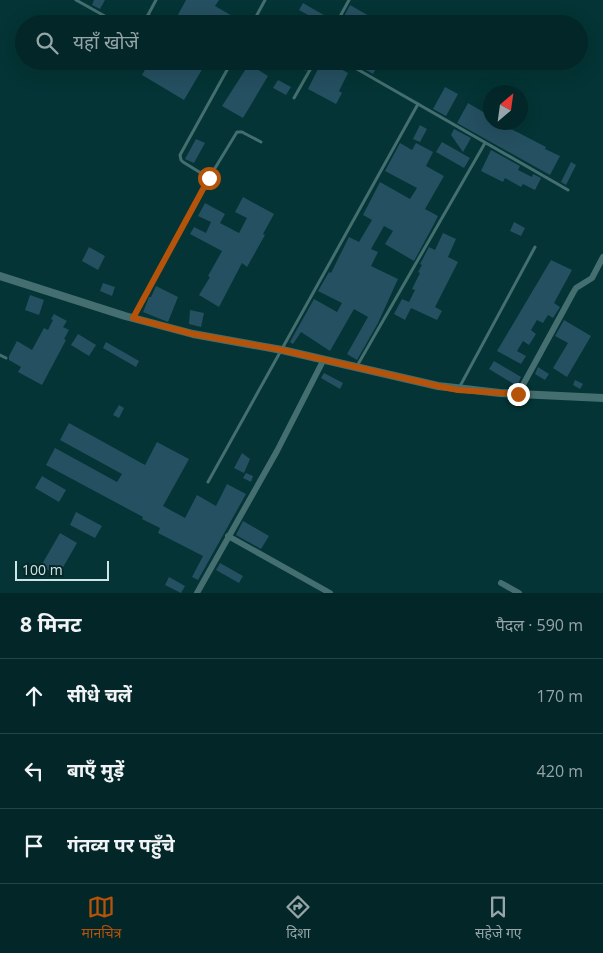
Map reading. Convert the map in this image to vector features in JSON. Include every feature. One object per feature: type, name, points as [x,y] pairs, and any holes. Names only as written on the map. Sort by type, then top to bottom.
[{"type":"street","points":[[518,394],[576,288],[592,278],[603,257]]},
{"type":"street","points":[[0,276],[133,318],[193,334],[282,350],[458,390],[603,398]]},
{"type":"street","points":[[196,593],[277,451],[324,359]]},
{"type":"street","points":[[228,536],[330,593]]},
{"type":"street","points":[[500,583],[519,593]]},
{"type":"lane","points":[[76,0],[103,15]]},
{"type":"lane","points":[[148,15],[156,0]]},
{"type":"lane","points":[[257,15],[265,0]]},
{"type":"lane","points":[[341,15],[349,0]]},
{"type":"lane","points":[[209,178],[183,162],[180,158],[227,70]]},
{"type":"lane","points":[[294,98],[310,70]]},
{"type":"lane","points":[[359,70],[568,190]]},
{"type":"lane","points":[[208,482],[418,104]]},
{"type":"lane","points":[[133,318],[209,178],[237,132],[242,132],[261,142]]},
{"type":"lane","points":[[357,367],[485,143]]},
{"type":"lane","points":[[458,390],[535,248]]},
{"type":"lane","points":[[0,355],[6,358]]},
{"type":"building","points":[[94,0],[105,0],[100,9],[92,5]]},
{"type":"building","points":[[186,0],[219,0],[215,6],[230,15],[210,15],[178,15]]},
{"type":"building","points":[[303,3],[324,15],[308,15],[299,10]]},
{"type":"building","points":[[350,5],[367,15],[345,15]]},
{"type":"building","points":[[145,70],[202,70],[184,100],[142,75]]},
{"type":"building","points":[[245,70],[258,70],[268,76],[243,118],[222,106]]},
{"type":"building","points":[[318,70],[342,70],[348,73],[339,91],[342,93],[336,104],[308,89]]},
{"type":"building","points":[[366,70],[375,70],[373,74]]},
{"type":"building","points":[[278,80],[291,87],[286,95],[273,88]]},
{"type":"building","points":[[445,87],[458,94],[446,116],[433,109]]},
{"type":"building","points":[[468,103],[483,112],[483,130],[513,130],[560,156],[550,175],[457,123]]},
{"type":"building","points":[[420,125],[427,129],[420,142],[413,139]]},
{"type":"building","points":[[454,129],[471,138],[463,152],[451,135]]},
{"type":"building","points":[[196,139],[205,143],[194,163],[185,159]]},
{"type":"building","points":[[442,142],[470,158],[464,168],[436,152]]},
{"type":"building","points":[[400,143],[412,150],[416,143],[433,152],[426,166],[444,176],[425,209],[438,216],[433,226],[414,261],[385,244],[393,231],[384,226],[371,249],[378,252],[371,266],[398,279],[378,323],[357,360],[347,354],[368,317],[354,309],[330,351],[301,332],[293,344],[290,342],[314,299],[337,312],[342,303],[318,291],[329,272],[331,273],[349,237],[359,242],[372,220],[363,215],[380,182],[410,199],[417,188],[385,171]]},
{"type":"building","points":[[491,150],[520,166],[518,170],[532,177],[533,174],[541,178],[535,190],[523,184],[521,187],[505,178],[503,182],[481,171]]},
{"type":"building","points":[[571,162],[576,165],[566,185],[561,182]]},
{"type":"building","points":[[243,197],[274,214],[263,234],[265,235],[247,267],[242,263],[219,307],[199,295],[222,251],[190,234],[194,227],[206,233],[211,222],[198,216],[205,203],[225,214],[220,223],[239,233],[247,218],[235,212]]},
{"type":"building","points":[[514,222],[525,228],[521,236],[510,231]]},
{"type":"building","points":[[443,233],[456,239],[448,257],[458,262],[435,307],[442,311],[437,320],[411,308],[405,320],[394,314],[402,299],[409,302],[415,290],[412,289],[420,273],[418,272],[422,265],[420,264],[429,247],[435,250]]},
{"type":"building","points":[[89,247],[105,256],[98,270],[82,261]]},
{"type":"building","points":[[551,260],[572,270],[554,303],[560,307],[553,318],[548,315],[543,323],[537,320],[531,330],[536,334],[529,345],[523,341],[517,351],[526,356],[521,364],[497,351]]},
{"type":"building","points":[[103,283],[115,287],[112,296],[100,291]]},
{"type":"building","points":[[156,286],[178,297],[168,322],[143,312]]},
{"type":"building","points":[[30,295],[44,300],[39,315],[25,310]]},
{"type":"building","points":[[190,310],[204,313],[201,327],[189,324]]},
{"type":"building","points":[[54,314],[67,321],[63,327],[69,330],[64,339],[66,340],[42,385],[18,372],[21,367],[9,360],[9,356],[17,341],[32,350],[44,328],[48,330]]},
{"type":"building","points":[[564,320],[591,336],[567,377],[553,368],[568,343],[555,336]]},
{"type":"building","points":[[78,334],[96,345],[89,356],[71,345]]},
{"type":"building","points":[[106,342],[139,361],[136,367],[103,348]]},
{"type":"building","points":[[494,361],[521,377],[517,386],[489,369]]},
{"type":"building","points":[[538,367],[549,374],[545,380],[535,374]]},
{"type":"building","points":[[324,373],[343,383],[340,389],[321,378]]},
{"type":"building","points":[[575,380],[583,384],[580,389],[573,385]]},
{"type":"building","points":[[119,405],[124,408],[119,418],[113,415]]},
{"type":"building","points":[[69,423],[145,465],[157,442],[189,459],[163,506],[185,518],[197,495],[216,506],[227,484],[246,494],[198,580],[192,577],[203,556],[158,533],[160,528],[142,519],[143,517],[46,465],[55,448],[117,482],[122,474],[60,440]]},
{"type":"building","points":[[242,453],[250,459],[244,473],[234,468]]},
{"type":"building","points":[[246,473],[253,476],[251,482],[243,478]]},
{"type":"building","points":[[42,476],[66,490],[59,502],[35,488]]},
{"type":"building","points":[[76,512],[102,526],[95,538],[70,525]]},
{"type":"building","points":[[243,521],[269,536],[261,549],[236,535]]},
{"type":"building","points":[[60,533],[77,543],[58,576],[41,566]]},
{"type":"building","points":[[220,563],[243,576],[239,583],[216,570]]},
{"type":"building","points":[[169,577],[185,586],[181,593],[165,585]]},
{"type":"route","points":[[209,178],[133,318],[193,334],[282,350],[458,390],[518,394]]}]
